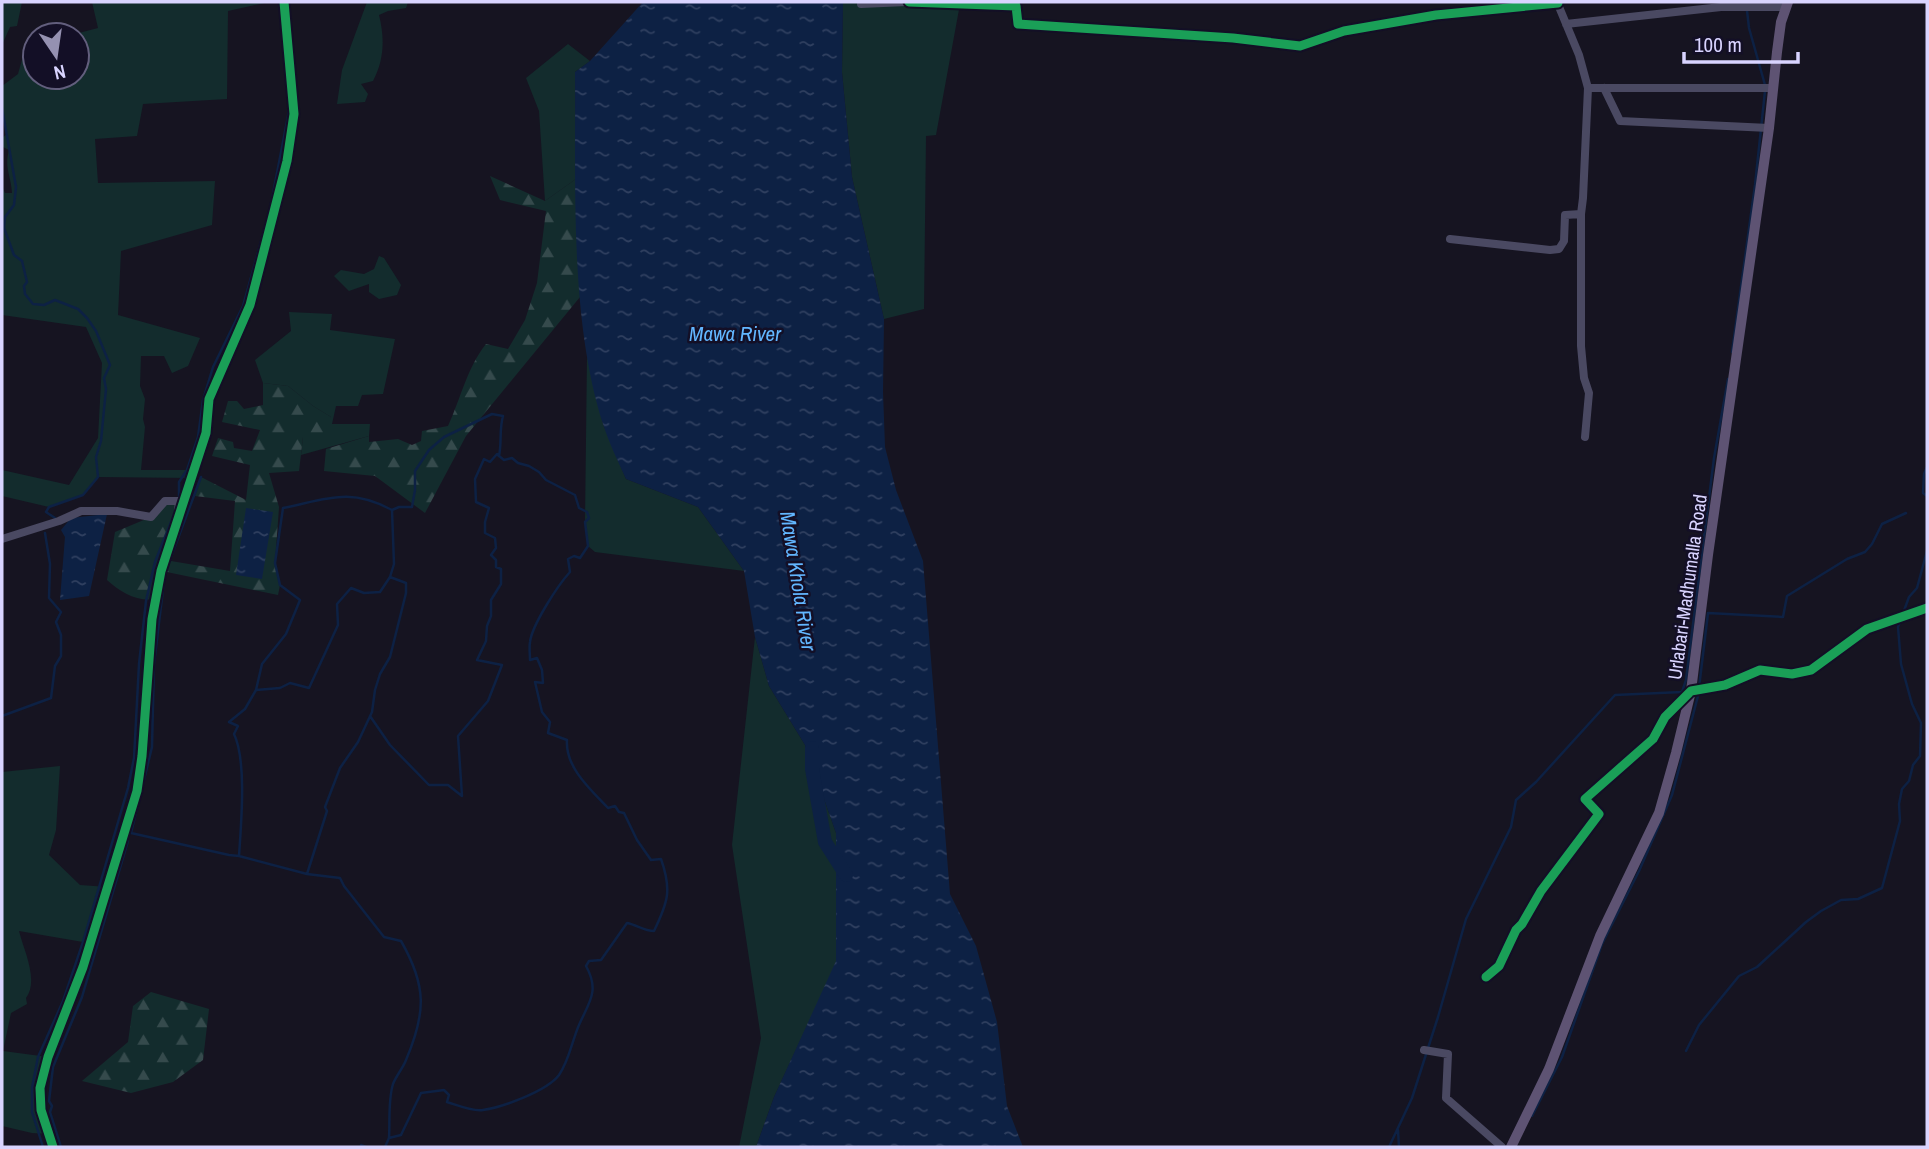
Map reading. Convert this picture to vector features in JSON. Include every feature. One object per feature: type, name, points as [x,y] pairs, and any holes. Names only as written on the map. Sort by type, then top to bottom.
[{"type":"main road","name":"Urlabari-Madhumalla Road","points":[[1511,1147],[1549,1069],[1600,936],[1659,813],[1691,691],[1769,128],[1777,52],[1787,5]]},
{"type":"street","points":[[54,1147],[41,1110],[40,1088],[48,1057],[83,967],[137,791],[152,618],[161,571],[206,433],[209,399],[250,305],[287,161],[294,114],[284,2]]},
{"type":"street","points":[[862,4],[907,2],[1016,6],[1018,24],[1233,38],[1300,46],[1344,31],[1426,17],[1557,2],[1588,88],[1581,214],[1581,346],[1584,378],[1589,393],[1584,437]]},
{"type":"street","points":[[1566,24],[1721,7],[1787,5]]},
{"type":"street","points":[[1588,88],[1773,88]]},
{"type":"street","points":[[1604,88],[1620,121],[1769,128]]},
{"type":"street","points":[[1450,239],[1559,249],[1564,241],[1565,215],[1581,214]]},
{"type":"street","points":[[2,539],[82,511],[117,511],[151,517],[165,501],[179,501],[177,524]]},
{"type":"street","points":[[1486,977],[1499,966],[1516,930],[1541,891],[1599,814],[1585,799],[1653,739],[1664,717],[1691,691],[1725,685],[1760,670],[1792,674],[1811,670],[1867,629],[1927,608]]},
{"type":"street","points":[[1424,1050],[1448,1054],[1446,1097],[1502,1147]]},
{"type":"green space","points":[[2,2],[22,2],[17,26],[10,27],[2,45]]},
{"type":"green space","points":[[92,2],[269,2],[228,11],[227,99],[143,104],[137,136],[95,139],[98,183],[215,181],[212,225],[121,251],[118,315],[200,338],[188,366],[172,373],[164,356],[141,356],[140,386],[145,399],[145,427],[141,470],[187,470],[192,478],[98,477],[83,495],[49,507],[2,496],[2,470],[69,485],[98,438],[102,363],[86,327],[2,315],[2,186],[5,193],[12,193],[7,167],[9,150],[3,147],[3,137],[7,134],[2,110],[2,86],[18,74],[21,63],[21,91],[91,91],[91,30],[98,28]]},
{"type":"green space","points":[[367,2],[408,2],[406,8],[379,15],[383,41],[381,57],[373,81],[361,84],[368,94],[365,102],[337,104],[342,70]]},
{"type":"green space","points":[[843,2],[960,4],[936,135],[926,136],[924,309],[884,319],[852,177],[842,72]]},
{"type":"green space","points":[[568,44],[590,61],[575,72],[576,179],[545,201],[539,111],[526,78]]},
{"type":"green space","points":[[490,176],[545,201],[576,179],[580,297],[466,436],[425,513],[375,476],[324,471],[326,449],[369,436],[369,442],[398,439],[412,445],[421,441],[422,431],[448,426],[469,373],[486,344],[508,349],[525,320],[537,283],[546,211],[500,200]]},
{"type":"green space","points":[[379,256],[384,258],[401,285],[397,295],[379,299],[369,292],[369,284],[349,291],[334,276],[341,270],[364,274],[374,269]]},
{"type":"green space","points":[[289,312],[332,314],[330,330],[395,339],[383,394],[362,395],[358,406],[336,406],[332,424],[370,424],[369,436],[301,455],[303,437],[331,417],[288,386],[263,383],[255,360],[291,331]]},
{"type":"green space","points":[[587,356],[603,424],[626,479],[698,507],[744,571],[595,552],[588,546],[585,522]]},
{"type":"green space","points":[[263,383],[288,386],[331,417],[322,438],[303,437],[299,471],[269,473],[279,507],[275,563],[280,585],[278,595],[162,571],[156,599],[136,597],[117,588],[107,580],[115,532],[151,517],[165,501],[179,501],[165,560],[230,571],[235,501],[195,496],[201,477],[246,500],[250,465],[212,456],[218,438],[233,442],[234,448],[252,451],[260,430],[222,422],[228,401],[237,401],[244,409],[263,405]]},
{"type":"green space","points":[[755,637],[769,686],[805,745],[836,833],[837,961],[774,1097],[756,1147],[739,1147],[761,1038],[732,845]]},
{"type":"green space","points":[[60,766],[56,830],[49,855],[80,885],[108,887],[88,950],[83,942],[19,931],[31,974],[30,991],[26,998],[27,1004],[11,1013],[3,1051],[48,1057],[40,1088],[49,1134],[2,1126],[2,772]]},
{"type":"green space","points":[[151,992],[209,1009],[203,1060],[173,1082],[131,1093],[82,1081],[128,1042],[133,1006]]},
{"type":"water","name":"Mawa River","points":[[643,2],[843,2],[842,72],[852,177],[884,319],[885,447],[896,490],[923,561],[950,894],[976,946],[997,1022],[1007,1106],[1023,1147],[756,1147],[774,1097],[836,961],[836,833],[805,745],[769,686],[755,637],[744,571],[698,507],[626,479],[605,431],[592,383],[579,295],[575,204],[575,72],[590,61]]},
{"type":"water","points":[[246,508],[273,512],[262,579],[236,575]]},
{"type":"water","points":[[107,514],[89,596],[60,600],[65,537],[61,530],[71,518]]},
{"type":"waterway","points":[[1746,2],[1749,28],[1765,85]]},
{"type":"waterway","points":[[179,499],[179,482],[187,470],[198,437],[203,400],[213,367],[243,306],[270,209],[289,111],[288,87]]},
{"type":"waterway","points":[[1732,352],[1765,91]]},
{"type":"waterway","points":[[2,108],[16,187],[14,205],[5,217],[4,228],[14,255],[22,261],[27,282],[24,286],[25,294],[33,304],[44,305],[55,300],[78,309],[96,331],[110,365],[104,378],[106,389],[101,441],[96,457],[98,477],[83,495],[49,507],[46,512],[55,518]]},
{"type":"waterway","points":[[1389,1147],[1412,1098],[1466,919],[1511,827],[1516,800],[1536,782],[1615,695],[1682,692],[1686,680],[1714,458],[1728,379]]},
{"type":"waterway","points":[[201,477],[165,573],[154,664],[152,747],[131,833],[229,855],[239,856],[242,794],[241,760],[234,734],[238,726],[229,722],[245,709],[256,690],[280,688],[290,683],[309,688],[338,625],[337,604],[351,588],[364,593],[380,592],[390,577],[394,564],[392,510],[412,507],[415,471],[429,450],[444,437],[492,414],[503,416],[499,456],[504,460],[512,458],[529,466],[546,480],[575,495],[579,508],[587,512],[589,518],[585,522],[588,546],[580,558],[574,556],[568,559],[570,572],[535,626],[530,644],[530,660],[537,658],[542,670],[543,683],[535,682],[542,712],[550,722],[548,733],[567,740],[570,759],[580,777],[608,808],[615,806],[619,812],[624,813],[637,840],[651,860],[661,859],[667,879],[663,912],[654,931],[627,923],[601,960],[589,961],[586,966],[593,990],[565,1064],[553,1081],[524,1097],[483,1110],[447,1102],[449,1095],[444,1090],[421,1093],[401,1135],[389,1138],[385,1147]]},
{"type":"waterway","points":[[370,716],[390,745],[429,785],[448,785],[462,796],[458,736],[488,701],[502,665],[477,660],[486,641],[491,600],[501,584],[501,569],[496,567],[496,560],[491,555],[496,548],[495,538],[485,533],[489,508],[476,502],[475,479],[484,459],[490,462],[497,454],[499,456]]},
{"type":"waterway","points":[[1927,467],[1923,493],[1927,496]]},
{"type":"waterway","points":[[256,690],[262,664],[286,634],[300,600],[280,585],[275,563],[283,508],[351,497],[377,503],[392,510]]},
{"type":"waterway","points":[[43,1147],[32,1112],[32,1088],[38,1057],[63,1001],[83,942],[128,788],[134,758],[139,664],[146,601],[155,562],[175,512]]},
{"type":"waterway","points":[[1532,1116],[1562,1057],[1602,944],[1639,871],[1672,795],[1698,696],[1708,613],[1783,617],[1787,596],[1847,559],[1865,552],[1882,524],[1906,513]]},
{"type":"waterway","points":[[2,716],[51,698],[55,666],[61,656],[61,635],[56,622],[61,612],[49,598],[50,564],[45,533]]},
{"type":"waterway","points":[[1686,1051],[1699,1025],[1739,976],[1757,967],[1821,911],[1841,900],[1858,899],[1882,888],[1900,821],[1902,789],[1909,781],[1913,765],[1920,756],[1921,723],[1912,704],[1901,664],[1898,627],[1909,597],[1917,588],[1927,551]]},
{"type":"waterway","points":[[239,856],[307,874],[327,811],[325,807],[340,768],[358,742],[372,712],[380,674],[390,657],[406,593],[406,583],[390,577]]},
{"type":"waterway","name":"Mawa Khola River","points":[[812,748],[812,769],[825,842],[846,875]]},
{"type":"waterway","points":[[61,1147],[50,1112],[53,1067],[82,997],[128,841]]},
{"type":"waterway","points":[[307,874],[340,878],[384,937],[401,941],[416,972],[421,1000],[420,1014],[413,1043],[391,1090],[389,1138]]},
{"type":"waterway","points":[[1398,1130],[1399,1147]]},
{"type":"waterway","points":[[361,1147],[366,1147]]},
{"type":"cycle path","points":[[53,1147],[41,1110],[40,1088],[48,1057],[83,967],[137,791],[152,619],[161,571],[206,433],[209,399],[250,305],[287,161],[294,114],[284,2]]},
{"type":"cycle path","points":[[909,2],[1016,6],[1018,24],[1233,38],[1300,46],[1344,31],[1436,15],[1558,3]]},
{"type":"cycle path","points":[[1486,977],[1499,966],[1516,930],[1541,891],[1599,814],[1585,799],[1653,739],[1665,717],[1691,691],[1725,685],[1760,670],[1792,674],[1811,670],[1867,629],[1927,608]]}]
